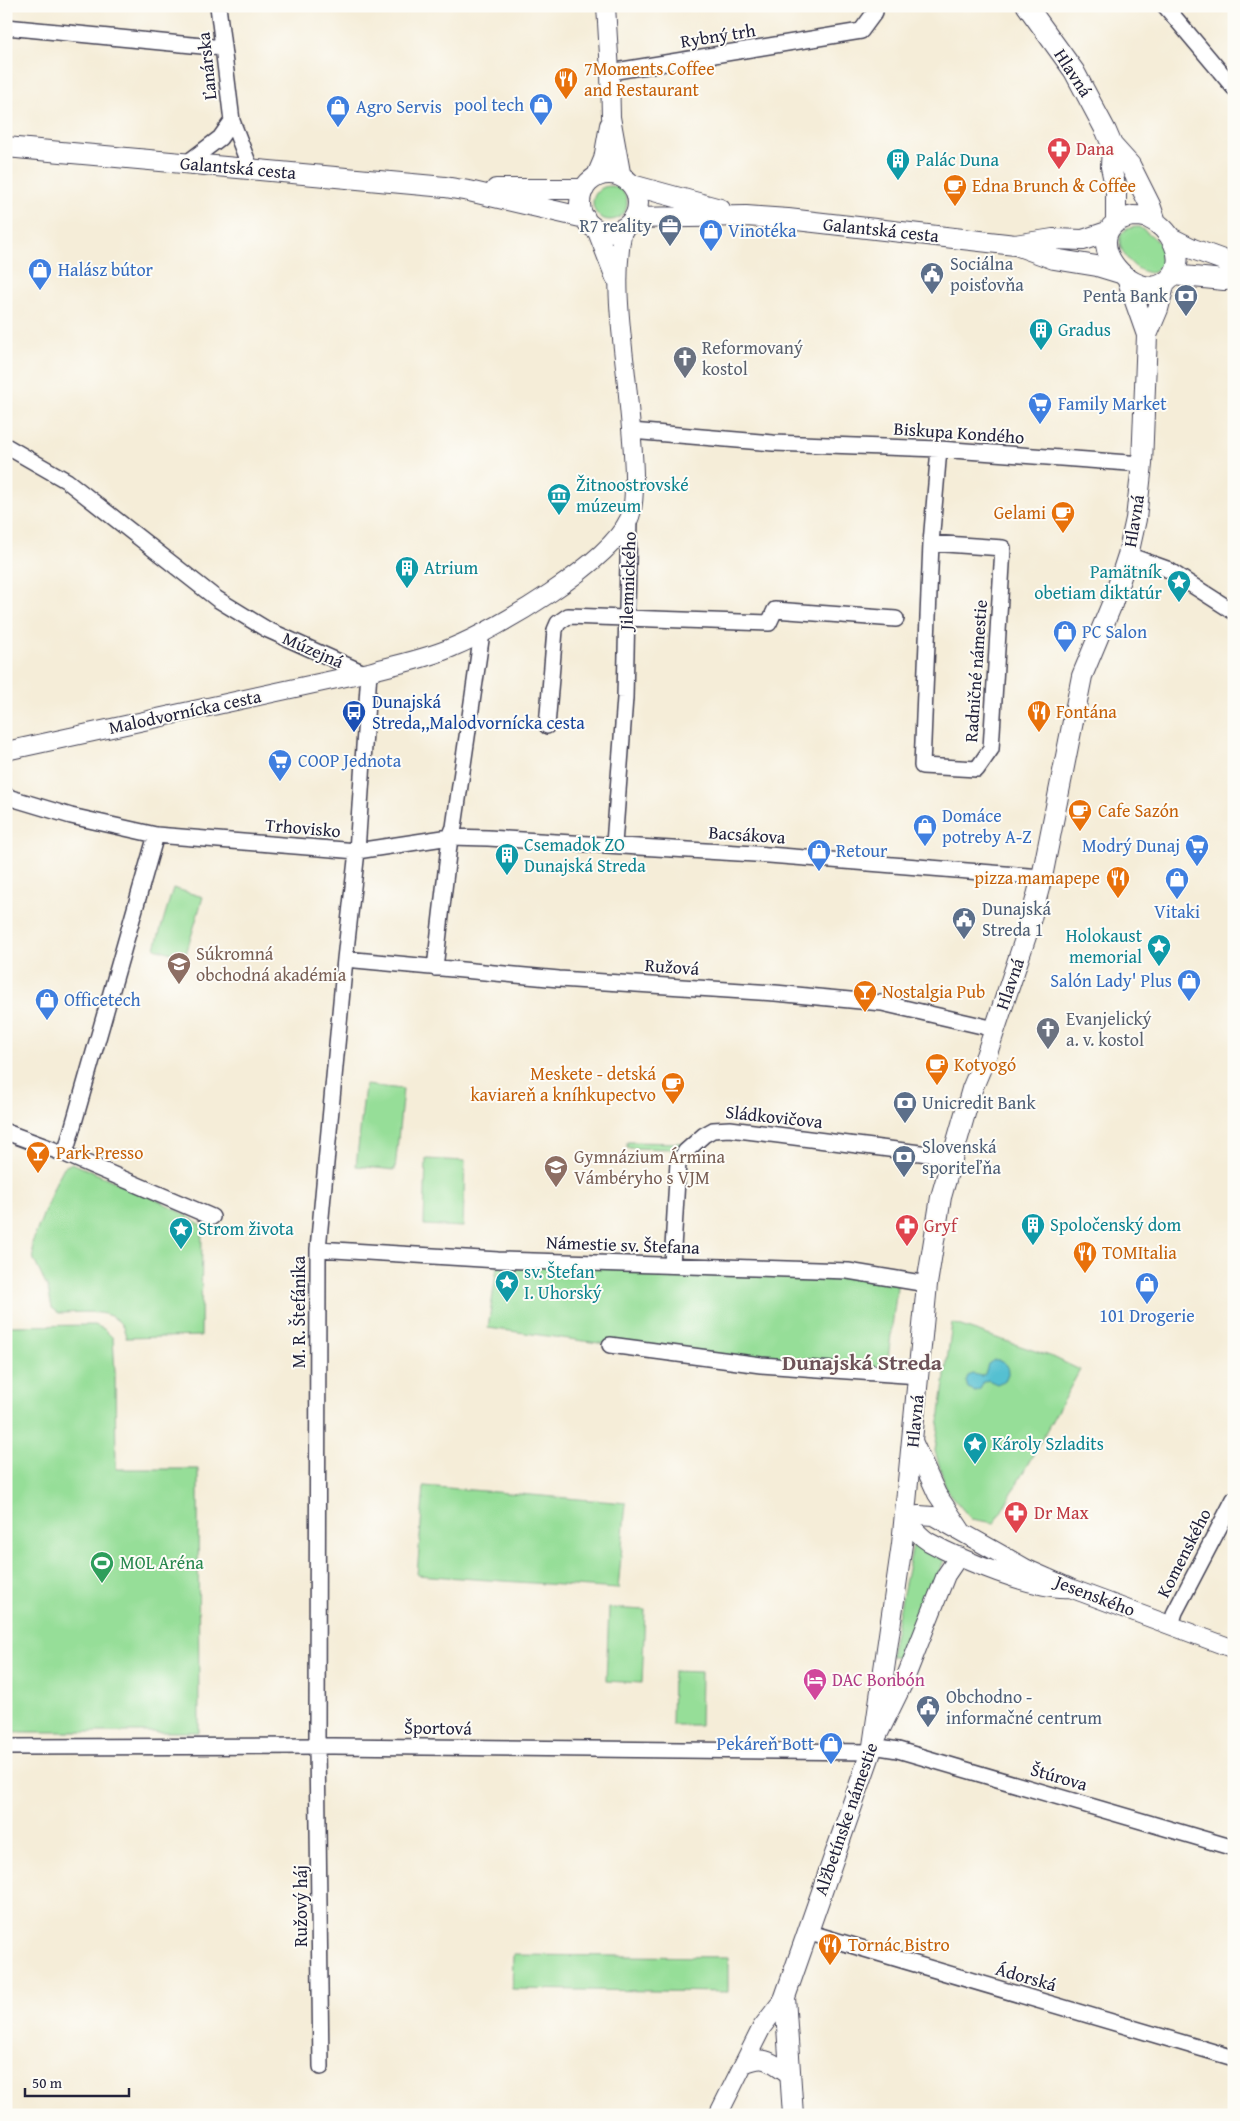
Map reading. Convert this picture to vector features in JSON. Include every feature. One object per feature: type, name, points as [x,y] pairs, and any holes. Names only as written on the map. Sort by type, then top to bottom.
[{"type":"main road","name":"Hlavná","points":[[1027,6],[1074,71],[1091,99],[1112,145]]},
{"type":"main road","points":[[1112,145],[1130,165],[1156,222]]},
{"type":"main road","points":[[1112,145],[1111,167],[1116,190],[1111,227],[1105,243],[1108,254],[1124,277],[1147,336]]},
{"type":"main road","name":"Galantská cesta","points":[[6,147],[469,190],[590,184]]},
{"type":"main road","points":[[610,175],[627,182],[638,200],[629,223],[611,232],[591,224],[581,204],[590,184],[610,175]]},
{"type":"main road","name":"Galantská cesta","points":[[627,182],[746,216]]},
{"type":"main road","name":"Galantská cesta","points":[[469,190],[591,224]]},
{"type":"main road","name":"Galantská cesta","points":[[629,223],[746,216],[788,219],[1015,245]]},
{"type":"main road","points":[[1015,245],[1053,239],[1083,240],[1111,227],[1123,218],[1133,216],[1146,217],[1156,222],[1172,238],[1193,249],[1234,264]]},
{"type":"main road","points":[[1147,336],[1169,278],[1177,266],[1177,255],[1172,238]]},
{"type":"main road","points":[[1015,245],[1054,259],[1096,266],[1140,285],[1153,285],[1169,278],[1234,279]]},
{"type":"main road","name":"Hlavná","points":[[905,1517],[927,1284],[941,1197],[972,1089],[1018,962],[1042,877],[1082,676],[1112,604],[1128,555],[1136,519],[1142,464],[1147,336]]},
{"type":"main road","name":"Alžbetínske námestie","points":[[784,1997],[871,1749],[905,1517]]},
{"type":"main road","points":[[784,1997],[793,2115]]},
{"type":"street","name":"Ľanárska","points":[[218,6],[223,33],[223,48],[232,121],[251,170]]},
{"type":"street","points":[[590,184],[603,159],[611,117],[606,6]]},
{"type":"street","name":"Rybný trh","points":[[610,72],[861,31],[875,12],[874,6]]},
{"type":"street","points":[[1165,6],[1234,88]]},
{"type":"street","points":[[6,27],[223,48]]},
{"type":"street","points":[[611,117],[627,182]]},
{"type":"street","name":"Ľanárska","points":[[187,163],[220,138],[232,121]]},
{"type":"street","name":"Jilemnického","points":[[614,844],[625,698],[626,617],[630,546],[629,518],[634,492],[631,432],[618,288],[620,242],[629,223]]},
{"type":"street","name":"Jilemnického","points":[[591,224],[618,288]]},
{"type":"street","name":"Biskupa Kondého","points":[[631,432],[773,443],[939,450],[1142,464]]},
{"type":"street","name":"Múzejná","points":[[6,446],[67,481],[217,599],[266,629],[367,673]]},
{"type":"street","name":"Radničné námestie","points":[[931,544],[1003,548],[991,749],[977,769],[922,766],[931,544],[939,450]]},
{"type":"street","points":[[367,673],[452,648],[482,633],[566,582],[617,538],[629,518]]},
{"type":"street","points":[[1128,555],[1166,569],[1234,612]]},
{"type":"street","points":[[547,726],[555,630],[563,618],[574,615],[769,623],[774,610],[896,619]]},
{"type":"street","points":[[435,968],[450,837],[454,827],[482,633]]},
{"type":"street","name":"Malodvornícka cesta","points":[[9,754],[367,673]]},
{"type":"street","name":"Trhovisko","points":[[6,795],[72,816],[156,835],[357,851],[367,673]]},
{"type":"street","points":[[65,1154],[156,835]]},
{"type":"street","name":"Bacsákova","points":[[357,851],[450,837],[614,844],[1042,877]]},
{"type":"street","name":"M. R. Štefánika","points":[[317,1746],[318,1249],[357,851]]},
{"type":"street","name":"Ružová","points":[[345,959],[559,979],[775,993],[882,1003],[995,1029]]},
{"type":"street","name":"Sládkovičova","points":[[672,1265],[678,1162],[686,1151],[704,1135],[713,1130],[730,1129],[952,1157]]},
{"type":"street","points":[[6,1132],[65,1154],[212,1218]]},
{"type":"street","name":"Námestie sv. Štefana","points":[[318,1249],[498,1260],[848,1271],[927,1284]]},
{"type":"street","points":[[610,1345],[761,1366],[919,1376]]},
{"type":"street","points":[[912,1440],[938,1494],[963,1532]]},
{"type":"street","name":"Komenského","points":[[1170,1625],[1234,1499]]},
{"type":"street","name":"Jesenského","points":[[905,1517],[933,1516],[963,1532],[988,1549],[1027,1569],[1070,1588],[1234,1649]]},
{"type":"street","points":[[905,1517],[912,1527],[928,1541],[958,1556],[1041,1586],[1056,1589],[1070,1588]]},
{"type":"street","points":[[871,1749],[903,1684],[946,1575],[958,1556]]},
{"type":"street","name":"Športová","points":[[6,1747],[317,1746],[871,1749]]},
{"type":"street","name":"Ružový háj","points":[[317,1746],[321,2067]]},
{"type":"street","name":"Štúrova","points":[[871,1749],[898,1750],[1234,1848]]},
{"type":"street","name":"Ádorská","points":[[807,1932],[1234,2058]]},
{"type":"street","points":[[718,2115],[762,2027],[784,1997]]},
{"type":"street","points":[[744,2064],[756,2058],[772,2061],[789,2074]]},
{"type":"green space","points":[[610,186],[622,191],[627,203],[622,215],[610,220],[598,215],[593,203],[598,191]]},
{"type":"green space","points":[[1139,227],[1155,239],[1164,250],[1166,256],[1164,262],[1153,272],[1148,273],[1138,269],[1125,256],[1121,248],[1120,240],[1122,233],[1128,229]]},
{"type":"green space","points":[[173,888],[203,897],[185,957],[155,948]]},
{"type":"green space","points":[[365,1085],[403,1089],[395,1170],[356,1166]]},
{"type":"green space","points":[[627,1142],[689,1143],[672,1167],[672,1149],[627,1148]]},
{"type":"green space","points":[[426,1159],[465,1161],[463,1227],[424,1225]]},
{"type":"green space","points":[[72,1163],[162,1202],[202,1225],[201,1336],[126,1338],[123,1327],[117,1320],[109,1316],[90,1312],[59,1313],[52,1308],[48,1289],[34,1260],[32,1243],[56,1182],[64,1167]]},
{"type":"green space","points":[[498,1260],[898,1279],[886,1374],[761,1365],[488,1328]]},
{"type":"green space","points":[[952,1323],[1053,1357],[1080,1370],[995,1523],[971,1519],[947,1491],[935,1451]]},
{"type":"green space","name":"MOL Aréna","points":[[95,1325],[104,1329],[113,1338],[116,1469],[198,1469],[199,1732],[6,1732],[6,1326]]},
{"type":"green space","points":[[424,1486],[626,1503],[618,1589],[417,1575]]},
{"type":"green space","points":[[913,1545],[944,1560],[907,1661],[890,1656]]},
{"type":"green space","points":[[609,1608],[645,1610],[642,1683],[606,1681]]},
{"type":"green space","points":[[673,1671],[701,1672],[700,1725],[672,1725]]},
{"type":"green space","points":[[513,1955],[728,1957],[728,1992],[512,1989]]},
{"type":"water","points":[[994,1360],[1001,1361],[1007,1365],[1009,1370],[1006,1380],[997,1384],[988,1380],[983,1382],[980,1389],[975,1391],[968,1388],[966,1381],[968,1376],[973,1374],[981,1376],[985,1374],[988,1364]]},
{"type":"place","name":"7Moments Coffee and Restaurant","points":[[566,100]]},
{"type":"place","name":"pool tech","points":[[541,126]]},
{"type":"place","name":"Agro Servis","points":[[338,128]]},
{"type":"place","name":"Dana","points":[[1059,170]]},
{"type":"place","name":"Palác Duna","points":[[898,181]]},
{"type":"place","name":"Edna Brunch & Coffee","points":[[955,207]]},
{"type":"place","name":"R7 reality","points":[[670,247]]},
{"type":"place","name":"Vinotéka","points":[[711,252]]},
{"type":"place","name":"Halász bútor","points":[[40,291]]},
{"type":"place","name":"Sociálna poisťovňa","points":[[932,295]]},
{"type":"place","name":"Penta Bank","points":[[1186,317]]},
{"type":"place","name":"Gradus","points":[[1041,351]]},
{"type":"place","name":"Reformovaný kostol","points":[[685,379]]},
{"type":"place","name":"Family Market","points":[[1040,425]]},
{"type":"place","name":"Žitnoostrovské múzeum","points":[[559,516]]},
{"type":"place","name":"Gelami","points":[[1063,534]]},
{"type":"place","name":"Atrium","points":[[407,589]]},
{"type":"place","name":"Pamätník obetiam diktatúr","points":[[1179,603]]},
{"type":"place","name":"PC Salon","points":[[1065,653]]},
{"type":"place","name":"Dunajská Streda,,Malodvornícka cesta","points":[[354,733]]},
{"type":"place","name":"Fontána","points":[[1039,733]]},
{"type":"place","name":"COOP Jednota","points":[[280,782]]},
{"type":"place","name":"Cafe Sazón","points":[[1080,832]]},
{"type":"place","name":"Domáce potreby A-Z","points":[[925,847]]},
{"type":"place","name":"Modrý Dunaj","points":[[1197,867]]},
{"type":"place","name":"Retour","points":[[819,872]]},
{"type":"place","name":"Csemadok ZO Dunajská Streda","points":[[507,876]]},
{"type":"place","name":"pizza mamapepe","points":[[1118,899]]},
{"type":"place","name":"Vitaki","points":[[1177,900]]},
{"type":"place","name":"Dunajská Streda 1","points":[[964,940]]},
{"type":"place","name":"Holokaust memorial","points":[[1159,967]]},
{"type":"place","name":"Súkromná obchodná akadémia","points":[[179,985]]},
{"type":"place","name":"Salón Lady' Plus","points":[[1189,1002]]},
{"type":"place","name":"Nostalgia Pub","points":[[865,1013]]},
{"type":"place","name":"Officetech","points":[[47,1021]]},
{"type":"place","name":"Evanjelický a. v. kostol","points":[[1048,1050]]},
{"type":"place","name":"Kotyogó","points":[[937,1086]]},
{"type":"place","name":"Meskete - detská kaviareň a kníhkupectvo","points":[[673,1105]]},
{"type":"place","name":"Unicredit Bank","points":[[905,1124]]},
{"type":"place","name":"Park Presso","points":[[38,1174]]},
{"type":"place","name":"Slovenská sporiteľňa","points":[[904,1178]]},
{"type":"place","name":"Gymnázium Ármina Vámbéryho s VJM","points":[[556,1188]]},
{"type":"place","name":"Spoločenský dom","points":[[1033,1246]]},
{"type":"place","name":"Gryf","points":[[907,1247]]},
{"type":"place","name":"Strom života","points":[[181,1250]]},
{"type":"place","name":"TOMItalia","points":[[1085,1274]]},
{"type":"place","name":"sv. Štefan I. Uhorský","points":[[507,1303]]},
{"type":"place","name":"101 Drogerie","points":[[1147,1305]]},
{"type":"place","name":"Károly Szladits","points":[[975,1465]]},
{"type":"place","name":"Dr Max","points":[[1016,1534]]},
{"type":"place","name":"MOL Aréna","points":[[102,1584]]},
{"type":"place","name":"DAC Bonbón","points":[[815,1701]]},
{"type":"place","name":"Obchodno - informačné centrum","points":[[928,1728]]},
{"type":"place","name":"Pekáreň Bott","points":[[831,1765]]},
{"type":"place","name":"Tornác Bistro","points":[[830,1966]]},
{"type":"district","name":"Dunajská Streda","points":[[862,1362]]}]
